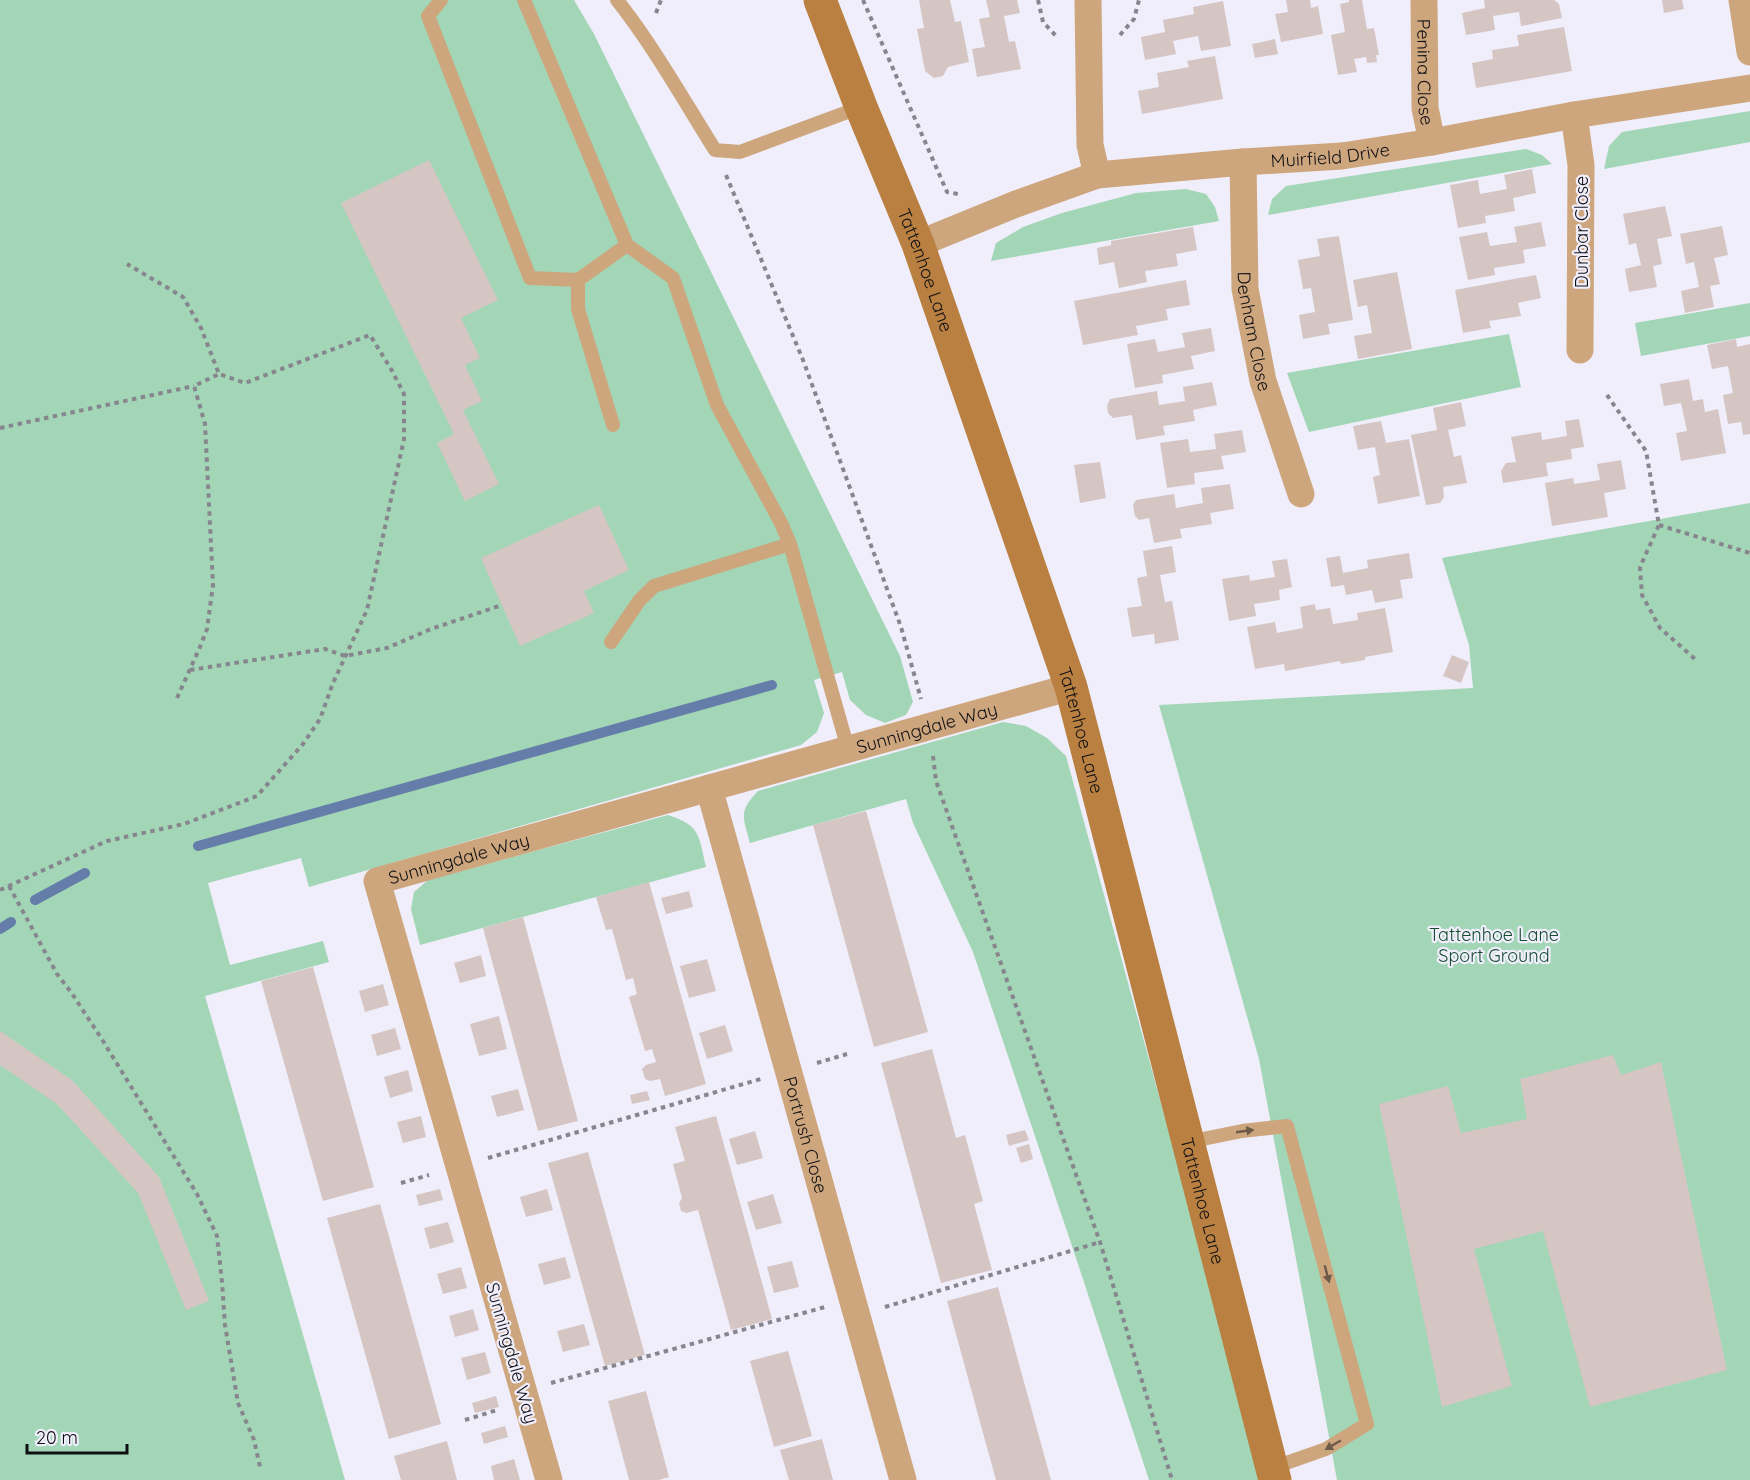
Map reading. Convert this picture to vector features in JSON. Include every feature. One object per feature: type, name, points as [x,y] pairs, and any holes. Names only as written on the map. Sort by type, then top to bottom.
[{"type":"street","name":"Tattenhoe Lane","points":[[820,0],[861,108],[918,244],[1071,687],[1273,1474]]},
{"type":"street","points":[[1088,0],[1090,145],[1097,174]]},
{"type":"street","name":"Penina Close","points":[[1424,0],[1425,108],[1432,142]]},
{"type":"street","points":[[1742,0],[1750,52]]},
{"type":"street","name":"Muirfield Drive","points":[[918,244],[1097,174],[1342,156],[1432,142],[1574,115],[1750,88]]},
{"type":"street","name":"Dunbar Close","points":[[1574,115],[1581,165],[1580,350]]},
{"type":"street","name":"Denham Close","points":[[1243,162],[1245,289],[1263,381],[1301,494]]},
{"type":"street","name":"Sunningdale Way","points":[[549,1480],[376,881],[1071,687]]},
{"type":"street","name":"Portrush Close","points":[[709,788],[903,1480]]},
{"type":"lane","points":[[441,0],[428,16],[530,278],[578,280],[627,245]]},
{"type":"lane","points":[[524,0],[627,245],[673,278],[717,405],[781,523],[848,749]]},
{"type":"lane","points":[[617,0],[664,65],[715,150],[740,153],[861,108]]},
{"type":"lane","points":[[578,280],[578,309],[613,425]]},
{"type":"lane","points":[[611,642],[639,601],[654,586],[789,544]]},
{"type":"lane","points":[[1188,1142],[1242,1131],[1287,1126],[1367,1425],[1326,1449],[1273,1474]]},
{"type":"path","points":[[863,0],[947,192],[965,195]]},
{"type":"path","points":[[1038,0],[1043,22],[1062,42]]},
{"type":"path","points":[[1119,35],[1134,19],[1139,0]]},
{"type":"path","points":[[715,150],[807,371],[901,627],[928,726],[936,781],[1100,1242],[1172,1480]]},
{"type":"path","points":[[127,264],[183,297],[201,328],[219,374]]},
{"type":"path","points":[[0,428],[194,386],[219,374],[245,383],[370,335],[404,394],[404,440],[367,610],[345,656],[320,719],[303,744],[256,796],[184,824],[107,841],[0,890]]},
{"type":"path","points":[[177,698],[207,629],[213,585],[205,424],[194,386]]},
{"type":"path","points":[[1607,395],[1646,451],[1659,525],[1640,567],[1642,595],[1660,628],[1696,660]]},
{"type":"path","points":[[1659,525],[1750,553]]},
{"type":"path","points":[[189,671],[325,649],[345,656],[387,648],[431,628],[502,604]]},
{"type":"path","points":[[9,885],[57,974],[103,1041],[197,1194],[217,1236],[225,1325],[238,1403],[254,1440],[260,1467]]},
{"type":"path","points":[[401,1183],[847,1054]]},
{"type":"path","points":[[465,1420],[506,1407],[540,1386],[832,1305],[877,1310],[1100,1242]]},
{"type":"green space","points":[[0,0],[574,0],[594,34],[900,656],[913,702],[906,715],[885,723],[866,715],[850,700],[842,672],[814,680],[824,713],[817,732],[801,745],[309,887],[301,858],[208,883],[230,965],[323,941],[329,962],[205,996],[345,1480],[0,1480]]},
{"type":"green space","points":[[1750,111],[1750,142],[1604,169],[1609,146],[1622,132]]},
{"type":"green space","points":[[1526,149],[1542,155],[1552,164],[1268,215],[1272,199],[1286,186]]},
{"type":"green space","points":[[1186,189],[1206,194],[1215,207],[1219,221],[991,261],[996,243],[1023,227],[1062,213],[1136,193]]},
{"type":"green space","points":[[1750,303],[1750,336],[1641,356],[1635,323]]},
{"type":"green space","points":[[1509,334],[1521,387],[1309,432],[1287,373]]},
{"type":"green space","name":"Tattenhoe Lane Sport Ground","points":[[1750,503],[1750,1480],[1337,1480],[1259,1059],[1159,705],[1473,688],[1469,645],[1442,558]]},
{"type":"green space","points":[[1003,722],[1026,726],[1047,738],[1066,756],[1264,1480],[1149,1480],[973,952],[913,823],[906,799],[750,843],[744,815],[747,804],[758,791]]},
{"type":"green space","points":[[668,815],[693,828],[700,840],[706,867],[420,945],[411,909],[414,892],[428,880]]},
{"type":"building","points":[[919,0],[950,0],[955,22],[961,21],[969,62],[948,67],[943,76],[934,78],[925,71],[917,29],[924,28]]},
{"type":"building","points":[[986,0],[1017,0],[1020,13],[1004,16],[1009,42],[1015,41],[1021,69],[977,77],[972,49],[985,47],[979,19],[990,17]]},
{"type":"building","points":[[1286,0],[1310,0],[1311,8],[1318,6],[1323,34],[1281,42],[1275,14],[1288,12]]},
{"type":"building","points":[[1349,0],[1362,0],[1367,29],[1374,28],[1379,55],[1376,55],[1377,62],[1367,63],[1366,57],[1354,59],[1357,72],[1338,75],[1331,35],[1345,32],[1340,4],[1349,2]]},
{"type":"building","points":[[1484,0],[1554,0],[1559,4],[1562,18],[1521,26],[1519,12],[1493,16],[1495,30],[1466,35],[1462,13],[1485,8]]},
{"type":"building","points":[[1662,0],[1682,0],[1684,9],[1664,13]]},
{"type":"building","points":[[1223,1],[1231,46],[1201,51],[1198,36],[1173,41],[1176,54],[1145,60],[1141,37],[1165,32],[1163,20],[1194,14],[1193,7]]},
{"type":"building","points":[[1564,27],[1572,71],[1476,88],[1472,63],[1493,59],[1492,50],[1519,46],[1517,35]]},
{"type":"building","points":[[1275,39],[1278,54],[1255,58],[1252,44]]},
{"type":"building","points":[[1215,56],[1223,99],[1142,114],[1138,91],[1159,87],[1157,73],[1189,67],[1187,61]]},
{"type":"building","points":[[429,160],[498,300],[461,318],[480,358],[465,365],[482,401],[463,410],[499,484],[465,501],[437,443],[454,434],[341,203]]},
{"type":"building","points":[[1532,169],[1536,193],[1513,198],[1515,211],[1485,216],[1486,223],[1458,228],[1450,185],[1478,180],[1480,194],[1507,189],[1504,175]]},
{"type":"building","points":[[1665,206],[1672,236],[1657,239],[1662,264],[1653,266],[1657,287],[1629,292],[1625,269],[1641,265],[1636,243],[1629,245],[1623,214]]},
{"type":"building","points":[[1541,222],[1546,246],[1523,250],[1525,263],[1494,268],[1495,275],[1468,280],[1459,237],[1487,232],[1490,246],[1517,242],[1514,227]]},
{"type":"building","points":[[1722,226],[1728,255],[1714,258],[1720,284],[1710,286],[1714,307],[1685,313],[1681,291],[1699,287],[1694,262],[1686,264],[1680,234]]},
{"type":"building","points":[[1193,227],[1197,250],[1176,254],[1178,266],[1145,271],[1147,282],[1119,288],[1114,262],[1099,265],[1097,248],[1111,245],[1111,241]]},
{"type":"building","points":[[1339,236],[1353,320],[1328,324],[1330,334],[1303,339],[1299,315],[1315,312],[1311,288],[1303,289],[1298,260],[1320,256],[1317,239]]},
{"type":"building","points":[[1397,272],[1412,349],[1358,359],[1354,336],[1372,333],[1367,305],[1358,307],[1353,280]]},
{"type":"building","points":[[1536,275],[1541,298],[1518,303],[1521,316],[1489,321],[1491,328],[1463,333],[1455,290]]},
{"type":"building","points":[[1186,280],[1190,305],[1166,309],[1168,320],[1136,326],[1138,335],[1083,345],[1074,301]]},
{"type":"building","points":[[1211,328],[1215,351],[1191,356],[1194,369],[1162,375],[1163,383],[1135,388],[1127,344],[1155,339],[1158,352],[1185,347],[1182,333]]},
{"type":"building","points":[[1736,339],[1737,347],[1750,344],[1750,434],[1743,435],[1741,422],[1728,424],[1723,395],[1733,393],[1728,366],[1712,369],[1707,345]]},
{"type":"building","points":[[1689,379],[1693,401],[1703,399],[1705,412],[1718,409],[1726,453],[1681,461],[1676,433],[1687,431],[1681,403],[1664,406],[1660,384]]},
{"type":"building","points":[[1212,382],[1217,405],[1193,410],[1195,421],[1163,426],[1165,435],[1136,440],[1132,415],[1113,418],[1108,413],[1107,406],[1110,399],[1157,391],[1159,405],[1185,401],[1183,387]]},
{"type":"building","points":[[1461,402],[1466,426],[1448,430],[1454,457],[1461,455],[1467,483],[1443,487],[1444,497],[1440,503],[1426,505],[1411,435],[1437,430],[1433,408]]},
{"type":"building","points":[[1579,419],[1584,447],[1571,449],[1572,459],[1546,463],[1548,476],[1503,483],[1501,471],[1506,463],[1516,462],[1511,437],[1541,432],[1542,440],[1567,436],[1565,421]]},
{"type":"building","points":[[1381,421],[1386,443],[1409,439],[1420,496],[1378,504],[1373,477],[1380,475],[1375,447],[1358,450],[1353,426]]},
{"type":"building","points":[[1242,430],[1246,452],[1221,456],[1224,469],[1194,473],[1195,484],[1167,488],[1160,443],[1188,439],[1190,452],[1216,449],[1214,434]]},
{"type":"building","points":[[1621,460],[1626,489],[1604,493],[1608,517],[1552,526],[1545,483],[1573,478],[1574,484],[1600,480],[1597,464]]},
{"type":"building","points":[[1100,462],[1106,498],[1080,503],[1074,465]]},
{"type":"building","points":[[1230,484],[1234,509],[1210,513],[1212,524],[1180,529],[1182,538],[1154,543],[1149,518],[1139,520],[1135,516],[1133,505],[1136,500],[1174,494],[1176,508],[1203,503],[1201,488]]},
{"type":"building","points":[[599,505],[629,570],[584,591],[594,613],[520,646],[481,558]]},
{"type":"building","points":[[1172,546],[1176,572],[1160,575],[1165,602],[1172,601],[1179,640],[1155,644],[1154,634],[1132,637],[1127,608],[1142,606],[1137,578],[1147,576],[1143,551]]},
{"type":"building","points":[[1409,553],[1413,578],[1400,580],[1403,598],[1375,603],[1372,590],[1346,595],[1344,585],[1331,587],[1326,558],[1340,556],[1343,573],[1368,568],[1367,560]]},
{"type":"building","points":[[1287,559],[1292,587],[1279,590],[1280,600],[1254,604],[1256,616],[1229,621],[1222,579],[1249,575],[1250,581],[1275,577],[1272,561]]},
{"type":"building","points":[[1315,604],[1316,610],[1330,608],[1333,624],[1358,620],[1357,613],[1385,608],[1393,652],[1365,657],[1365,660],[1341,664],[1340,661],[1285,671],[1284,664],[1255,669],[1247,627],[1275,622],[1277,633],[1303,628],[1300,607]]},
{"type":"building","points":[[1452,655],[1469,662],[1461,683],[1443,676]]},
{"type":"building","points":[[866,811],[928,1032],[874,1047],[813,825]]},
{"type":"building","points":[[649,882],[706,1084],[665,1096],[660,1079],[650,1081],[645,1079],[642,1069],[656,1062],[652,1049],[645,1051],[629,997],[637,994],[633,978],[626,980],[612,929],[606,930],[596,897]]},
{"type":"building","points":[[689,891],[693,907],[666,914],[661,898]]},
{"type":"building","points":[[523,917],[578,1121],[538,1131],[483,928]]},
{"type":"building","points":[[481,955],[486,976],[460,983],[454,963]]},
{"type":"building","points":[[707,959],[716,991],[689,998],[680,966]]},
{"type":"building","points":[[313,967],[374,1187],[323,1201],[261,981]]},
{"type":"building","points":[[383,984],[389,1005],[365,1012],[359,991]]},
{"type":"building","points":[[499,1016],[507,1049],[479,1056],[470,1024]]},
{"type":"building","points":[[725,1025],[733,1051],[707,1059],[699,1033]]},
{"type":"building","points":[[395,1028],[401,1049],[377,1056],[371,1035]]},
{"type":"building","points":[[0,1031],[72,1080],[159,1177],[209,1301],[186,1310],[138,1193],[57,1104],[0,1065]]},
{"type":"building","points":[[932,1049],[956,1138],[965,1135],[983,1201],[974,1204],[992,1270],[941,1283],[881,1063]]},
{"type":"building","points":[[1613,1055],[1621,1075],[1661,1062],[1727,1370],[1590,1407],[1543,1231],[1474,1249],[1512,1386],[1442,1407],[1379,1104],[1448,1086],[1461,1133],[1527,1119],[1520,1079]]},
{"type":"building","points":[[408,1070],[413,1091],[390,1098],[384,1077]]},
{"type":"building","points":[[518,1089],[524,1110],[497,1117],[491,1096]]},
{"type":"building","points":[[647,1091],[650,1100],[632,1104],[630,1095]]},
{"type":"building","points":[[421,1116],[426,1137],[403,1143],[397,1122]]},
{"type":"building","points":[[716,1116],[772,1319],[731,1330],[698,1210],[686,1213],[681,1211],[679,1203],[682,1198],[673,1164],[685,1161],[675,1127]]},
{"type":"building","points":[[1025,1130],[1029,1140],[1009,1146],[1006,1135]]},
{"type":"building","points":[[755,1131],[763,1158],[737,1165],[729,1139]]},
{"type":"building","points":[[1029,1144],[1033,1159],[1021,1163],[1016,1148]]},
{"type":"building","points":[[588,1152],[645,1355],[605,1366],[548,1163]]},
{"type":"building","points":[[440,1189],[443,1200],[419,1206],[416,1195]]},
{"type":"building","points":[[547,1189],[553,1210],[526,1217],[520,1197]]},
{"type":"building","points":[[773,1194],[782,1223],[756,1230],[747,1202]]},
{"type":"building","points":[[380,1204],[441,1424],[389,1439],[327,1218]]},
{"type":"building","points":[[448,1222],[454,1242],[430,1249],[424,1228]]},
{"type":"building","points":[[565,1257],[571,1278],[544,1285],[538,1264]]},
{"type":"building","points":[[792,1261],[799,1287],[774,1293],[767,1267]]},
{"type":"building","points":[[461,1267],[467,1288],[443,1294],[437,1274]]},
{"type":"building","points":[[998,1287],[1051,1480],[996,1480],[983,1433],[947,1301]]},
{"type":"building","points":[[473,1309],[479,1330],[455,1337],[449,1316]]},
{"type":"building","points":[[584,1324],[590,1345],[563,1352],[557,1331]]},
{"type":"building","points":[[788,1351],[812,1436],[774,1447],[750,1361]]},
{"type":"building","points":[[485,1352],[491,1373],[467,1380],[461,1358]]},
{"type":"building","points":[[646,1391],[669,1477],[659,1480],[629,1480],[608,1401]]},
{"type":"building","points":[[496,1396],[499,1407],[475,1413],[472,1403]]},
{"type":"building","points":[[505,1426],[508,1437],[484,1444],[481,1433]]},
{"type":"building","points":[[822,1439],[833,1480],[789,1480],[780,1450]]},
{"type":"building","points":[[447,1441],[457,1480],[401,1480],[394,1456]]},
{"type":"building","points":[[514,1459],[520,1480],[494,1480],[491,1466]]},
{"type":"waterway","points":[[198,846],[772,685]]},
{"type":"waterway","points":[[35,900],[85,873]]},
{"type":"waterway","points":[[0,929],[11,922]]}]
